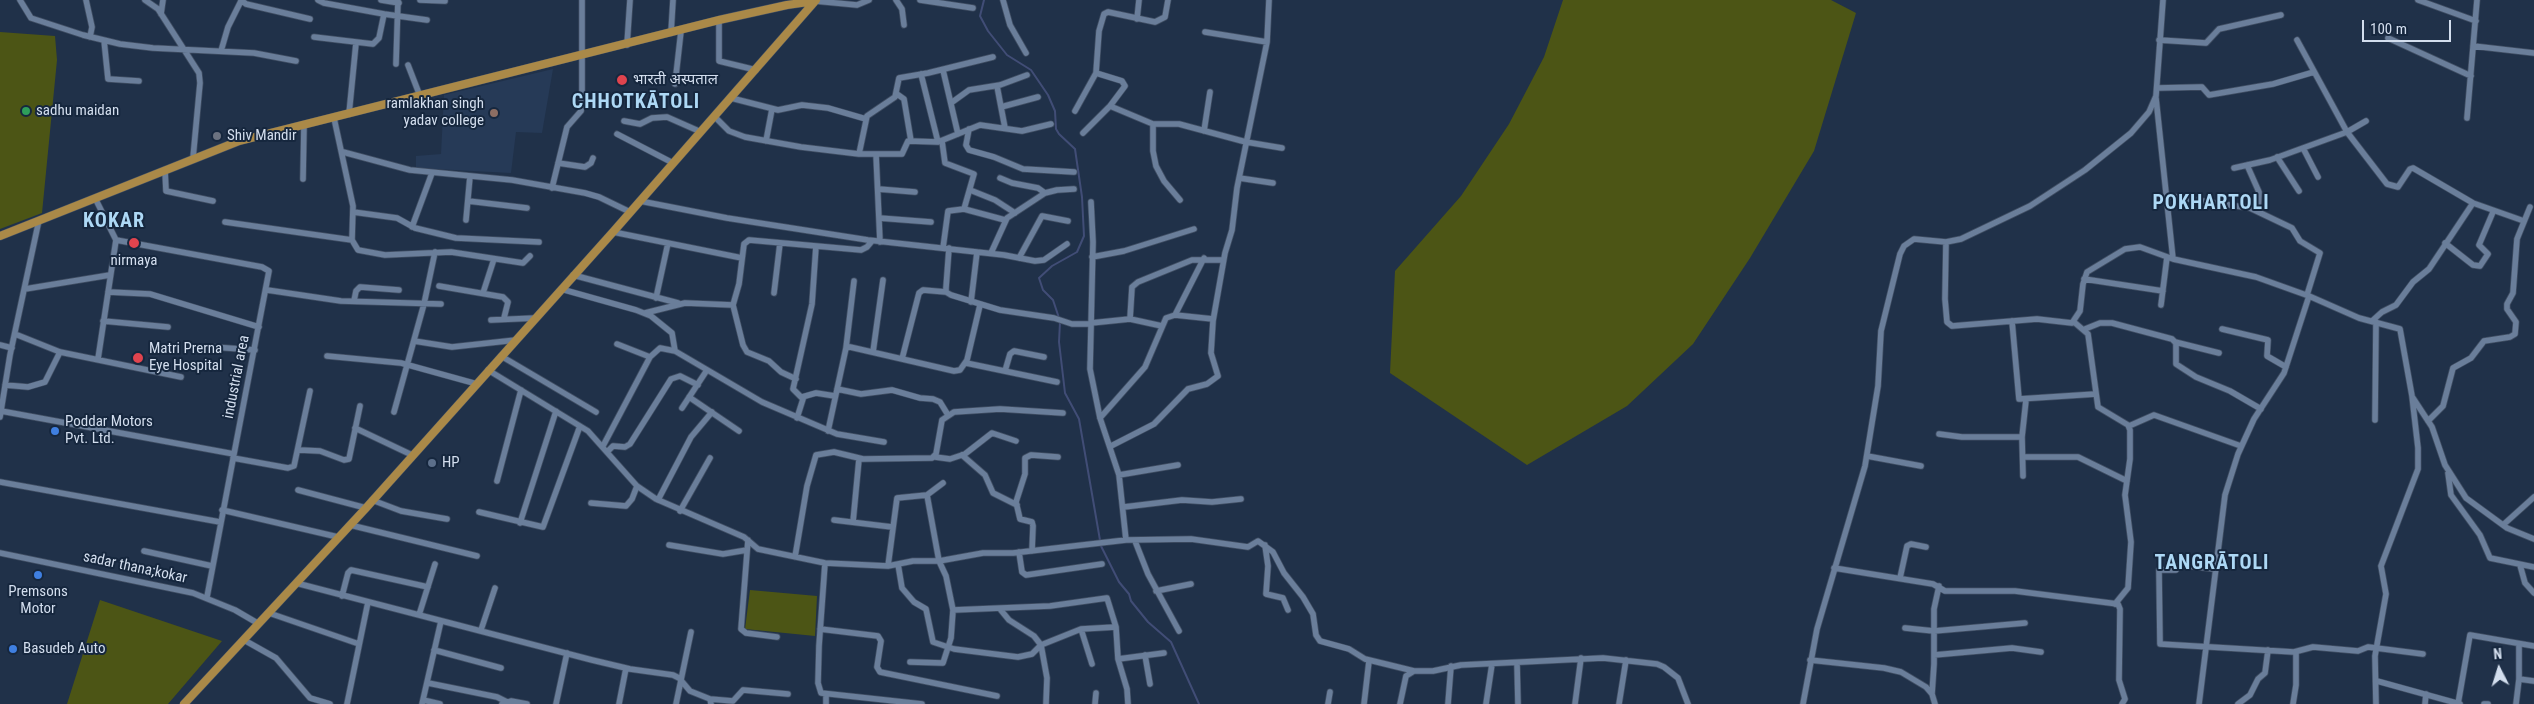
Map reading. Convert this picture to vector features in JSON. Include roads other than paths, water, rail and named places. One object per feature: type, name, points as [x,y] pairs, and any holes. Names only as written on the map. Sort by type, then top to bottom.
[{"type":"main road","points":[[0,236],[96,200],[192,158],[239,141],[627,45],[719,20],[787,5],[815,1]]},
{"type":"main road","points":[[184,704],[366,508],[412,454],[477,384],[732,98],[815,1]]},
{"type":"street","points":[[20,0],[31,18],[90,37],[153,48],[254,53],[296,61]]},
{"type":"street","points":[[86,0],[92,27],[90,37]]},
{"type":"street","points":[[145,0],[150,2],[160,14],[196,66],[200,83],[192,158]]},
{"type":"street","points":[[160,14],[163,0]]},
{"type":"street","points":[[318,0],[324,3],[399,17],[427,20]]},
{"type":"street","points":[[381,0],[399,1],[396,64]]},
{"type":"street","points":[[420,0],[445,1]]},
{"type":"street","points":[[552,188],[567,127],[581,111],[584,55],[582,0]]},
{"type":"street","points":[[627,45],[630,0]]},
{"type":"street","points":[[671,33],[673,0]]},
{"type":"street","points":[[815,1],[857,5],[869,0]]},
{"type":"street","points":[[896,0],[902,9],[904,25]]},
{"type":"street","points":[[920,0],[973,8]]},
{"type":"street","points":[[1003,0],[1010,25],[1026,53]]},
{"type":"street","points":[[1137,19],[1140,0]]},
{"type":"street","points":[[1075,111],[1096,73],[1099,31],[1104,14],[1108,12],[1152,22],[1163,20],[1166,15],[1168,0]]},
{"type":"street","points":[[1111,446],[1154,424],[1190,388],[1207,384],[1217,378],[1218,370],[1211,353],[1214,319],[1223,260],[1232,230],[1239,178],[1267,42],[1269,0]]},
{"type":"street","points":[[2161,305],[2170,258],[2168,196],[2156,96],[2163,0]]},
{"type":"street","points":[[2418,0],[2476,21]]},
{"type":"street","points":[[2467,118],[2478,0]]},
{"type":"street","points":[[221,51],[228,27],[241,1],[310,18]]},
{"type":"street","points":[[314,37],[367,44],[376,42],[381,32],[384,14]]},
{"type":"street","points":[[2159,40],[2206,43],[2219,29],[2281,15]]},
{"type":"street","points":[[719,20],[719,61],[756,70]]},
{"type":"street","points":[[675,84],[681,31]]},
{"type":"street","points":[[1205,32],[1267,42]]},
{"type":"street","points":[[2388,38],[2471,76]]},
{"type":"street","points":[[104,40],[108,79],[139,81]]},
{"type":"street","points":[[2297,40],[2347,132],[2381,179],[2394,188],[2400,186],[2410,169],[2413,168],[2473,203],[2493,212],[2514,216],[2524,221]]},
{"type":"street","points":[[349,114],[356,43]]},
{"type":"street","points":[[2473,46],[2534,53]]},
{"type":"street","points":[[897,94],[898,79],[993,57]]},
{"type":"street","points":[[408,65],[420,96]]},
{"type":"street","points":[[943,70],[958,134]]},
{"type":"street","points":[[2157,88],[2202,88],[2209,95],[2273,84],[2314,72]]},
{"type":"street","points":[[1083,133],[1110,106],[1124,88],[1125,83],[1096,73]]},
{"type":"street","points":[[921,74],[945,163],[974,174],[964,209]]},
{"type":"street","points":[[951,103],[969,90],[997,86],[1028,75]]},
{"type":"street","points":[[997,86],[1004,128]]},
{"type":"street","points":[[1204,131],[1210,92]]},
{"type":"street","points":[[859,154],[866,119],[872,112],[897,94]]},
{"type":"street","points":[[897,94],[904,99],[911,141]]},
{"type":"street","points":[[1803,704],[1810,660],[1834,568],[1867,456],[1878,386],[1881,331],[1900,254],[1904,246],[1914,239],[1946,242],[1961,239],[1980,232],[2030,206],[2085,170],[2131,133],[2148,112],[2156,96]]},
{"type":"street","points":[[1001,107],[1038,97]]},
{"type":"street","points":[[732,98],[772,109],[784,110],[806,105],[828,108],[866,119]]},
{"type":"street","points":[[1110,106],[1153,124],[1180,124],[1246,142],[1282,148]]},
{"type":"street","points":[[766,141],[772,109]]},
{"type":"street","points":[[624,121],[640,124],[652,118],[663,117],[701,132]]},
{"type":"street","points":[[715,117],[734,134],[766,141],[859,154],[902,154],[906,142],[940,141],[984,125],[1022,131],[1051,124]]},
{"type":"street","points":[[334,118],[343,152],[353,212],[352,240],[358,250],[385,255],[435,252],[523,263],[530,256]]},
{"type":"street","points":[[2234,168],[2303,148],[2347,132],[2366,121]]},
{"type":"street","points":[[1153,124],[1153,151],[1156,166],[1164,181],[1180,200]]},
{"type":"street","points":[[303,179],[304,126]]},
{"type":"street","points":[[969,129],[966,145],[969,150],[994,156],[1022,169],[1074,172]]},
{"type":"street","points":[[617,134],[674,163]]},
{"type":"street","points":[[2303,148],[2318,177]]},
{"type":"street","points":[[343,152],[375,162],[432,173],[512,180],[599,197],[630,212]]},
{"type":"street","points":[[876,154],[880,242]]},
{"type":"street","points":[[2277,157],[2299,191]]},
{"type":"street","points":[[558,163],[585,167],[589,166],[593,158]]},
{"type":"street","points":[[2247,165],[2259,192],[2258,211]]},
{"type":"street","points":[[166,170],[166,192],[213,202]]},
{"type":"street","points":[[412,227],[432,173]]},
{"type":"street","points":[[466,220],[470,176]]},
{"type":"street","points":[[1000,178],[1012,183],[1038,188],[1046,193]]},
{"type":"street","points":[[1239,178],[1273,183]]},
{"type":"street","points":[[878,189],[915,192]]},
{"type":"street","points":[[991,253],[1005,220],[1046,193],[1074,189]]},
{"type":"street","points":[[970,190],[994,200],[1015,213]]},
{"type":"street","points":[[2168,196],[2240,206],[2258,211],[2292,228],[2300,241],[2319,252],[2308,296],[2286,367],[2241,446],[2225,495],[2199,704]]},
{"type":"street","points":[[96,200],[116,240],[98,360]]},
{"type":"street","points":[[468,201],[527,208]]},
{"type":"street","points":[[640,201],[727,218],[872,241],[991,253],[1040,262],[1067,244]]},
{"type":"street","points":[[1091,202],[1090,369],[1100,418],[1111,446],[1118,475],[1124,507],[1126,540]]},
{"type":"street","points":[[2374,322],[2398,303],[2416,279],[2430,267],[2473,203]]},
{"type":"street","points":[[2428,421],[2443,406],[2453,368],[2471,358],[2484,341],[2510,337],[2515,334],[2516,322],[2507,307],[2514,293],[2516,244],[2530,207]]},
{"type":"street","points":[[946,292],[947,212],[964,209],[1005,220]]},
{"type":"street","points":[[353,212],[397,218],[412,227],[456,238],[539,242]]},
{"type":"street","points":[[2445,243],[2473,265],[2480,266],[2488,254],[2479,245],[2493,212]]},
{"type":"street","points":[[1019,258],[1042,216],[1068,220]]},
{"type":"street","points":[[879,218],[931,222]]},
{"type":"street","points":[[39,220],[0,414],[291,468],[296,463],[310,391]]},
{"type":"street","points":[[225,222],[352,240]]},
{"type":"street","points":[[1092,257],[1129,250],[1194,228]]},
{"type":"street","points":[[613,232],[742,258]]},
{"type":"street","name":"industrial area","points":[[116,240],[266,268],[270,275],[222,510],[207,597]]},
{"type":"street","points":[[796,379],[781,372],[769,361],[747,352],[743,345],[733,305],[738,290],[744,244],[749,240],[861,250],[872,241]]},
{"type":"street","points":[[1946,242],[1944,299],[1948,324],[1956,326],[2037,319],[2074,322],[2085,329],[2089,336],[2099,408],[2129,426]]},
{"type":"street","points":[[656,298],[668,243]]},
{"type":"street","points":[[774,293],[780,243]]},
{"type":"street","points":[[797,418],[803,404],[802,397],[793,391],[813,296],[816,246]]},
{"type":"street","points":[[2074,322],[2081,308],[2084,279],[2090,269],[2124,249],[2142,247],[2170,258],[2237,271],[2308,296],[2350,314],[2396,327],[2401,331],[2412,396],[2418,448],[2418,469],[2381,566],[2386,594],[2375,648],[2376,704]]},
{"type":"street","points":[[394,412],[424,304],[435,252]]},
{"type":"street","points":[[971,302],[977,252]]},
{"type":"street","points":[[1130,319],[1132,285],[1183,262],[1204,258],[1223,260]]},
{"type":"street","points":[[1176,314],[1204,258]]},
{"type":"street","points":[[483,293],[494,259]]},
{"type":"street","points":[[25,289],[110,275]]},
{"type":"street","points":[[574,275],[680,304],[733,305]]},
{"type":"street","points":[[2084,279],[2163,290]]},
{"type":"street","points":[[873,352],[883,280]]},
{"type":"street","points":[[828,431],[846,348],[854,281]]},
{"type":"street","points":[[439,286],[507,299],[508,306],[504,318]]},
{"type":"street","points":[[354,301],[356,291],[360,287],[399,290]]},
{"type":"street","points":[[561,289],[645,313],[672,333],[675,351]]},
{"type":"street","points":[[267,290],[354,301],[441,304]]},
{"type":"street","points":[[902,359],[919,293],[923,290],[946,292],[980,305],[1054,318],[1065,322],[1091,324],[1130,319],[1162,326]]},
{"type":"street","points":[[108,292],[150,294],[259,327]]},
{"type":"street","points":[[645,313],[680,304]]},
{"type":"street","points":[[846,348],[873,352],[954,371],[960,370],[966,363],[980,305]]},
{"type":"street","points":[[1100,418],[1145,367],[1166,318],[1176,314],[1214,319]]},
{"type":"street","points":[[491,320],[536,318]]},
{"type":"street","points":[[103,321],[168,327]]},
{"type":"street","points":[[2012,321],[2018,398],[2020,400],[2096,394]]},
{"type":"street","points":[[2085,329],[2100,322],[2112,323],[2172,339],[2176,342],[2219,352]]},
{"type":"street","points":[[2374,322],[2375,420]]},
{"type":"street","points":[[2222,329],[2268,340],[2267,356],[2286,367]]},
{"type":"street","points":[[15,334],[60,352],[181,376]]},
{"type":"street","points":[[414,341],[452,347],[516,340]]},
{"type":"street","points":[[2176,342],[2176,364],[2196,377],[2230,391],[2261,409]]},
{"type":"street","points":[[617,344],[650,357]]},
{"type":"street","points":[[0,345],[12,348]]},
{"type":"street","points":[[213,347],[255,350]]},
{"type":"street","points":[[603,446],[650,357],[660,348],[675,351],[762,402],[797,418],[828,431],[850,437],[884,442]]},
{"type":"street","points":[[1005,371],[1010,354],[1014,351],[1044,357]]},
{"type":"street","points":[[5,385],[28,387],[45,382],[60,352]]},
{"type":"street","points":[[327,356],[390,361],[477,384]]},
{"type":"street","points":[[501,356],[596,412]]},
{"type":"street","points":[[966,363],[1057,382]]},
{"type":"street","points":[[488,370],[580,426],[603,446],[637,486],[658,500],[680,512],[748,540],[753,547],[758,549],[825,563],[888,566],[913,561],[939,561],[983,553],[1032,551],[1126,540],[1191,539],[1248,547],[1257,541],[1275,554],[1284,573],[1312,611],[1318,640],[1329,645],[1349,649],[1369,661],[1414,671],[1433,671],[1451,666],[1581,658],[1626,660],[1657,664],[1671,671],[1682,685],[1688,704]]},
{"type":"street","points":[[682,408],[707,370]]},
{"type":"street","points":[[607,452],[613,446],[625,447],[630,444],[671,379],[680,376],[698,385]]},
{"type":"street","points":[[497,481],[521,390]]},
{"type":"street","points":[[802,397],[816,393],[861,394],[892,390],[940,402],[948,415]]},
{"type":"street","points":[[2412,396],[2436,435],[2448,471],[2451,495],[2480,535],[2490,558],[2534,567]]},
{"type":"street","points":[[689,397],[739,431]]},
{"type":"street","points":[[2023,476],[2022,437],[2026,400]]},
{"type":"street","points":[[299,450],[320,451],[347,460],[350,457],[360,406]]},
{"type":"street","points":[[935,457],[940,424],[948,415],[963,410],[1000,409],[1063,413]]},
{"type":"street","points":[[520,522],[556,412]]},
{"type":"street","points":[[658,500],[691,437],[712,412]]},
{"type":"street","points":[[2129,426],[2154,415],[2241,446]]},
{"type":"street","points":[[479,512],[541,528],[546,525],[580,426]]},
{"type":"street","points":[[2115,604],[2128,588],[2130,542],[2125,503],[2130,453],[2129,426]]},
{"type":"street","points":[[355,428],[412,454]]},
{"type":"street","points":[[795,557],[813,459],[816,455],[828,452],[859,459],[950,458],[962,455],[992,433],[1016,441]]},
{"type":"street","points":[[1939,434],[1962,437],[2022,437]]},
{"type":"street","points":[[962,455],[985,475],[993,493],[1017,505]]},
{"type":"street","points":[[1032,551],[1032,522],[1020,519],[1017,505],[1025,474],[1024,458],[1031,455],[1058,457]]},
{"type":"street","points":[[1867,456],[1921,466]]},
{"type":"street","points":[[2022,457],[2078,457],[2127,481]]},
{"type":"street","points":[[680,512],[710,458]]},
{"type":"street","points":[[853,522],[859,459]]},
{"type":"street","points":[[1118,475],[1178,466]]},
{"type":"street","points":[[2448,471],[2470,502],[2504,526],[2534,539]]},
{"type":"street","points":[[0,482],[220,522]]},
{"type":"street","points":[[888,566],[897,498],[927,495],[942,483]]},
{"type":"street","points":[[591,503],[626,506],[632,500],[637,486]]},
{"type":"street","points":[[298,490],[366,508]]},
{"type":"street","points":[[910,662],[941,664],[950,638],[953,610],[948,581],[939,561],[927,495]]},
{"type":"street","points":[[2504,526],[2534,497]]},
{"type":"street","points":[[1124,507],[1182,500],[1212,502],[1241,498]]},
{"type":"street","points":[[372,500],[401,511],[447,519]]},
{"type":"street","points":[[222,510],[338,537]]},
{"type":"street","points":[[834,520],[892,527]]},
{"type":"street","points":[[350,525],[477,556]]},
{"type":"street","points":[[748,540],[741,629],[746,633],[777,638]]},
{"type":"street","points":[[1135,540],[1156,591],[1179,631]]},
{"type":"street","points":[[668,545],[722,554],[747,550]]},
{"type":"street","points":[[1265,545],[1268,566],[1266,594],[1283,598],[1288,610]]},
{"type":"street","points":[[1900,578],[1907,546],[1926,547]]},
{"type":"street","points":[[144,551],[212,566]]},
{"type":"street","points":[[1019,552],[1022,572],[1026,575],[1102,564]]},
{"type":"street","name":"sadar thana;kokar","points":[[0,553],[207,597],[259,624]]},
{"type":"street","points":[[825,563],[818,683],[821,693],[872,697],[922,704]]},
{"type":"street","points":[[419,615],[435,564]]},
{"type":"street","points":[[898,564],[902,588],[914,602],[926,609],[932,640],[947,646],[999,656],[1024,657],[1032,654],[1041,644],[1081,629],[1116,627]]},
{"type":"street","points":[[2215,568],[2179,565],[2176,570],[2158,570],[2159,642],[2164,645],[2206,645],[2296,652],[2313,647],[2358,651],[2368,647],[2423,654]]},
{"type":"street","points":[[2520,565],[2525,584],[2534,593]]},
{"type":"street","points":[[1834,568],[1939,586],[1945,591],[2015,591],[2115,604],[2120,607],[2119,680],[2125,699],[2122,704]]},
{"type":"street","points":[[342,596],[351,570],[428,587]]},
{"type":"street","points":[[296,583],[626,668],[673,674],[690,692],[710,701],[733,701],[742,690],[788,694]]},
{"type":"street","points":[[1156,591],[1191,584]]},
{"type":"street","points":[[1935,704],[1932,694],[1935,601],[1939,586]]},
{"type":"street","points":[[481,630],[495,588]]},
{"type":"street","points":[[953,610],[1000,609],[1107,598],[1116,627],[1118,659],[1127,689],[1128,704]]},
{"type":"street","points":[[347,704],[368,602]]},
{"type":"street","points":[[1000,609],[1008,620],[1034,636],[1041,644],[1047,678],[1046,704]]},
{"type":"street","points":[[269,613],[359,644]]},
{"type":"street","points":[[440,704],[423,702],[441,620]]},
{"type":"street","points":[[1905,628],[1934,631],[2025,623]]},
{"type":"street","points":[[820,629],[878,636],[881,640],[877,667],[880,672],[997,696]]},
{"type":"street","points":[[1081,629],[1092,664]]},
{"type":"street","points":[[676,704],[691,632]]},
{"type":"street","points":[[2377,681],[2459,704],[2469,635],[2534,646]]},
{"type":"street","points":[[244,640],[276,658],[310,698],[330,704]]},
{"type":"street","points":[[2516,704],[2519,679],[2519,644]]},
{"type":"street","points":[[1934,655],[2012,648],[2041,652]]},
{"type":"street","points":[[434,650],[501,668]]},
{"type":"street","points":[[2238,704],[2250,695],[2258,679],[2265,673],[2268,650]]},
{"type":"street","points":[[2292,704],[2296,685],[2296,652]]},
{"type":"street","points":[[556,704],[567,653]]},
{"type":"street","points":[[1118,659],[1164,653]]},
{"type":"street","points":[[1145,655],[1150,684]]},
{"type":"street","points":[[1575,704],[1581,658]]},
{"type":"street","points":[[1619,704],[1626,660]]},
{"type":"street","points":[[1810,660],[1892,669],[1912,677],[1932,694]]},
{"type":"street","points":[[1364,704],[1369,661]]},
{"type":"street","points":[[1517,663],[1518,704]]},
{"type":"street","points":[[1486,704],[1492,664]]},
{"type":"street","points":[[1448,704],[1451,666]]},
{"type":"street","points":[[619,704],[626,668]]},
{"type":"street","points":[[1400,704],[1406,676],[1414,671]]},
{"type":"street","points":[[2519,679],[2534,681]]},
{"type":"street","points":[[428,682],[497,697],[505,703],[527,704]]},
{"type":"street","points":[[1328,704],[1330,692]]},
{"type":"street","points":[[1095,704],[1096,693]]},
{"type":"street","points":[[826,694],[826,704]]},
{"type":"street","points":[[2424,704],[2426,694]]},
{"type":"waterway","points":[[984,0],[980,16],[988,31],[1007,55],[1031,70],[1048,95],[1055,111],[1056,129],[1075,149],[1082,197],[1084,236],[1077,252],[1052,266],[1039,278],[1043,290],[1053,300],[1059,318]]},
{"type":"waterway","points":[[1060,322],[1059,342],[1065,393],[1079,419],[1101,546],[1119,582],[1129,594],[1131,601],[1148,622],[1171,642],[1199,704]]},
{"type":"place","name":"भारती अस्पताल","points":[[622,80]]},
{"type":"place","name":"sadhu maidan","points":[[26,111]]},
{"type":"place","name":"ramlakhan singh yadav college","points":[[494,113]]},
{"type":"place","name":"Shiv Mandir","points":[[217,136]]},
{"type":"place","name":"nirmaya","points":[[134,243]]},
{"type":"place","name":"Matri Prerna Eye Hospital","points":[[138,358]]},
{"type":"place","name":"Poddar Motors Pvt. Ltd.","points":[[55,431]]},
{"type":"place","name":"HP","points":[[432,463]]},
{"type":"place","name":"Premsons Motor","points":[[38,575]]},
{"type":"place","name":"Basudeb Auto","points":[[13,649]]},
{"type":"district","name":"CHHOTKĀTOLI","points":[[636,103]]},
{"type":"district","name":"POKHARTOLI","points":[[2211,204]]},
{"type":"district","name":"KOKAR","points":[[114,222]]},
{"type":"district","name":"TANGRĀTOLI","points":[[2212,564]]}]
